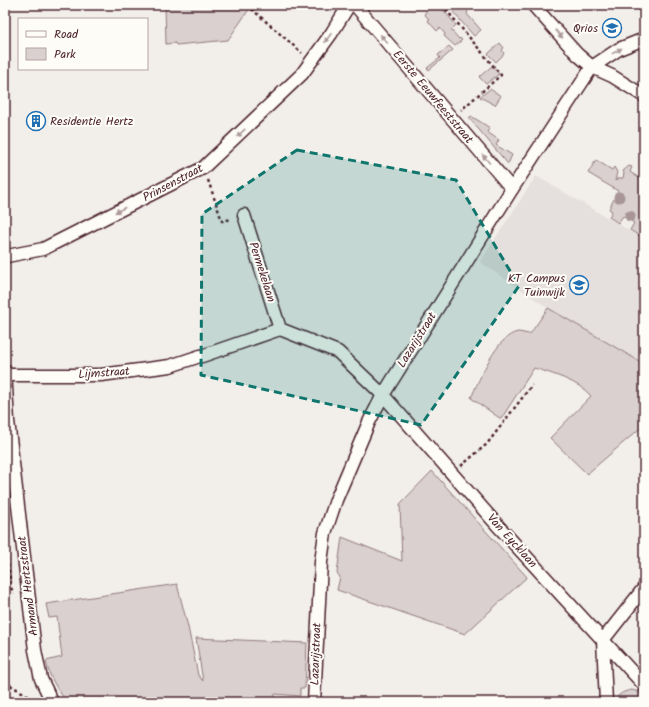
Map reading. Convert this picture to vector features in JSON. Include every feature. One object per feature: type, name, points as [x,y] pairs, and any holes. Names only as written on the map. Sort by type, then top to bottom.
[{"type":"street","name":"Prinsenstraat","points":[[6,257],[43,249],[204,168],[302,74],[331,34],[349,5]]},
{"type":"street","name":"Eerste Eeuwfeeststraat","points":[[356,5],[512,189]]},
{"type":"street","points":[[533,5],[577,54],[592,66],[612,76],[644,96]]},
{"type":"street","name":"Lazarijstraat","points":[[314,702],[321,562],[325,533],[336,500],[368,422],[383,394],[512,189],[592,66],[619,49],[644,39]]},
{"type":"street","name":"Permekelaan","points":[[244,215],[280,329]]},
{"type":"street","points":[[280,329],[338,352],[383,394]]},
{"type":"street","name":"Lijmstraat","points":[[5,376],[101,374],[170,366],[280,329]]},
{"type":"street","name":"Armand Hertzstraat","points":[[5,371],[8,421],[35,650],[41,679],[50,700]]},
{"type":"street","name":"Van Eycklaan","points":[[383,394],[499,527],[644,685]]},
{"type":"street","points":[[606,702],[604,640],[644,588]]},
{"type":"path","points":[[247,5],[312,61]]},
{"type":"path","points":[[442,5],[501,75],[451,118]]},
{"type":"path","points":[[204,168],[222,221]]},
{"type":"path","points":[[452,474],[487,444],[532,385]]},
{"type":"path","points":[[5,540],[11,588]]},
{"type":"path","points":[[5,682],[32,698],[50,700]]},
{"type":"highlighted area","points":[[297,150],[456,180],[519,286],[421,425],[201,375],[202,214]]},
{"type":"shaded area","name":"KT Campus Tuinwijk","points":[[536,176],[644,239],[644,364],[548,308],[480,262]]},
{"type":"green space","points":[[165,5],[252,5],[228,40],[176,45],[175,43],[166,44]]},
{"type":"green space","points":[[432,5],[439,5],[456,25],[451,30],[459,39],[460,38],[462,40],[455,46],[444,36],[445,34],[440,28],[437,31],[427,20],[429,19],[424,14]]},
{"type":"green space","points":[[460,5],[462,5],[468,12],[467,14],[481,30],[474,36],[453,12]]},
{"type":"green space","points":[[500,43],[504,48],[502,50],[504,54],[496,62],[488,54]]},
{"type":"green space","points":[[449,46],[453,50],[429,70],[427,68],[440,58],[438,55]]},
{"type":"green space","points":[[492,66],[499,74],[486,84],[479,77]]},
{"type":"green space","points":[[490,89],[501,96],[495,105],[480,97]]},
{"type":"green space","points":[[471,116],[490,128],[487,132],[499,140],[496,145],[512,155],[508,164],[469,118]]},
{"type":"green space","points":[[596,160],[612,170],[614,167],[617,172],[615,181],[619,178],[623,178],[623,171],[629,166],[632,167],[630,172],[644,181],[644,239],[630,230],[634,223],[623,216],[618,223],[609,217],[612,211],[609,209],[618,191],[588,173]]},
{"type":"green space","points":[[548,308],[644,364],[644,425],[587,474],[550,438],[591,396],[579,386],[565,379],[534,368],[501,419],[471,398],[496,349],[510,335],[518,332],[530,334]]},
{"type":"green space","points":[[432,471],[527,577],[465,634],[337,590],[340,577],[337,573],[342,537],[402,561],[400,504]]},
{"type":"green space","points":[[177,584],[198,675],[203,681],[196,638],[307,643],[305,688],[300,688],[300,696],[275,694],[274,702],[67,702],[54,683],[46,661],[62,657],[57,617],[49,618],[46,604]]},
{"type":"green space","points":[[632,690],[639,692],[644,698],[644,702],[616,702],[619,695]]},
{"type":"place","name":"Qrios","points":[[612,28]]},
{"type":"place","name":"Residentie Hertz","points":[[36,121]]},
{"type":"place","name":"KT Campus Tuinwijk","points":[[579,285]]}]
